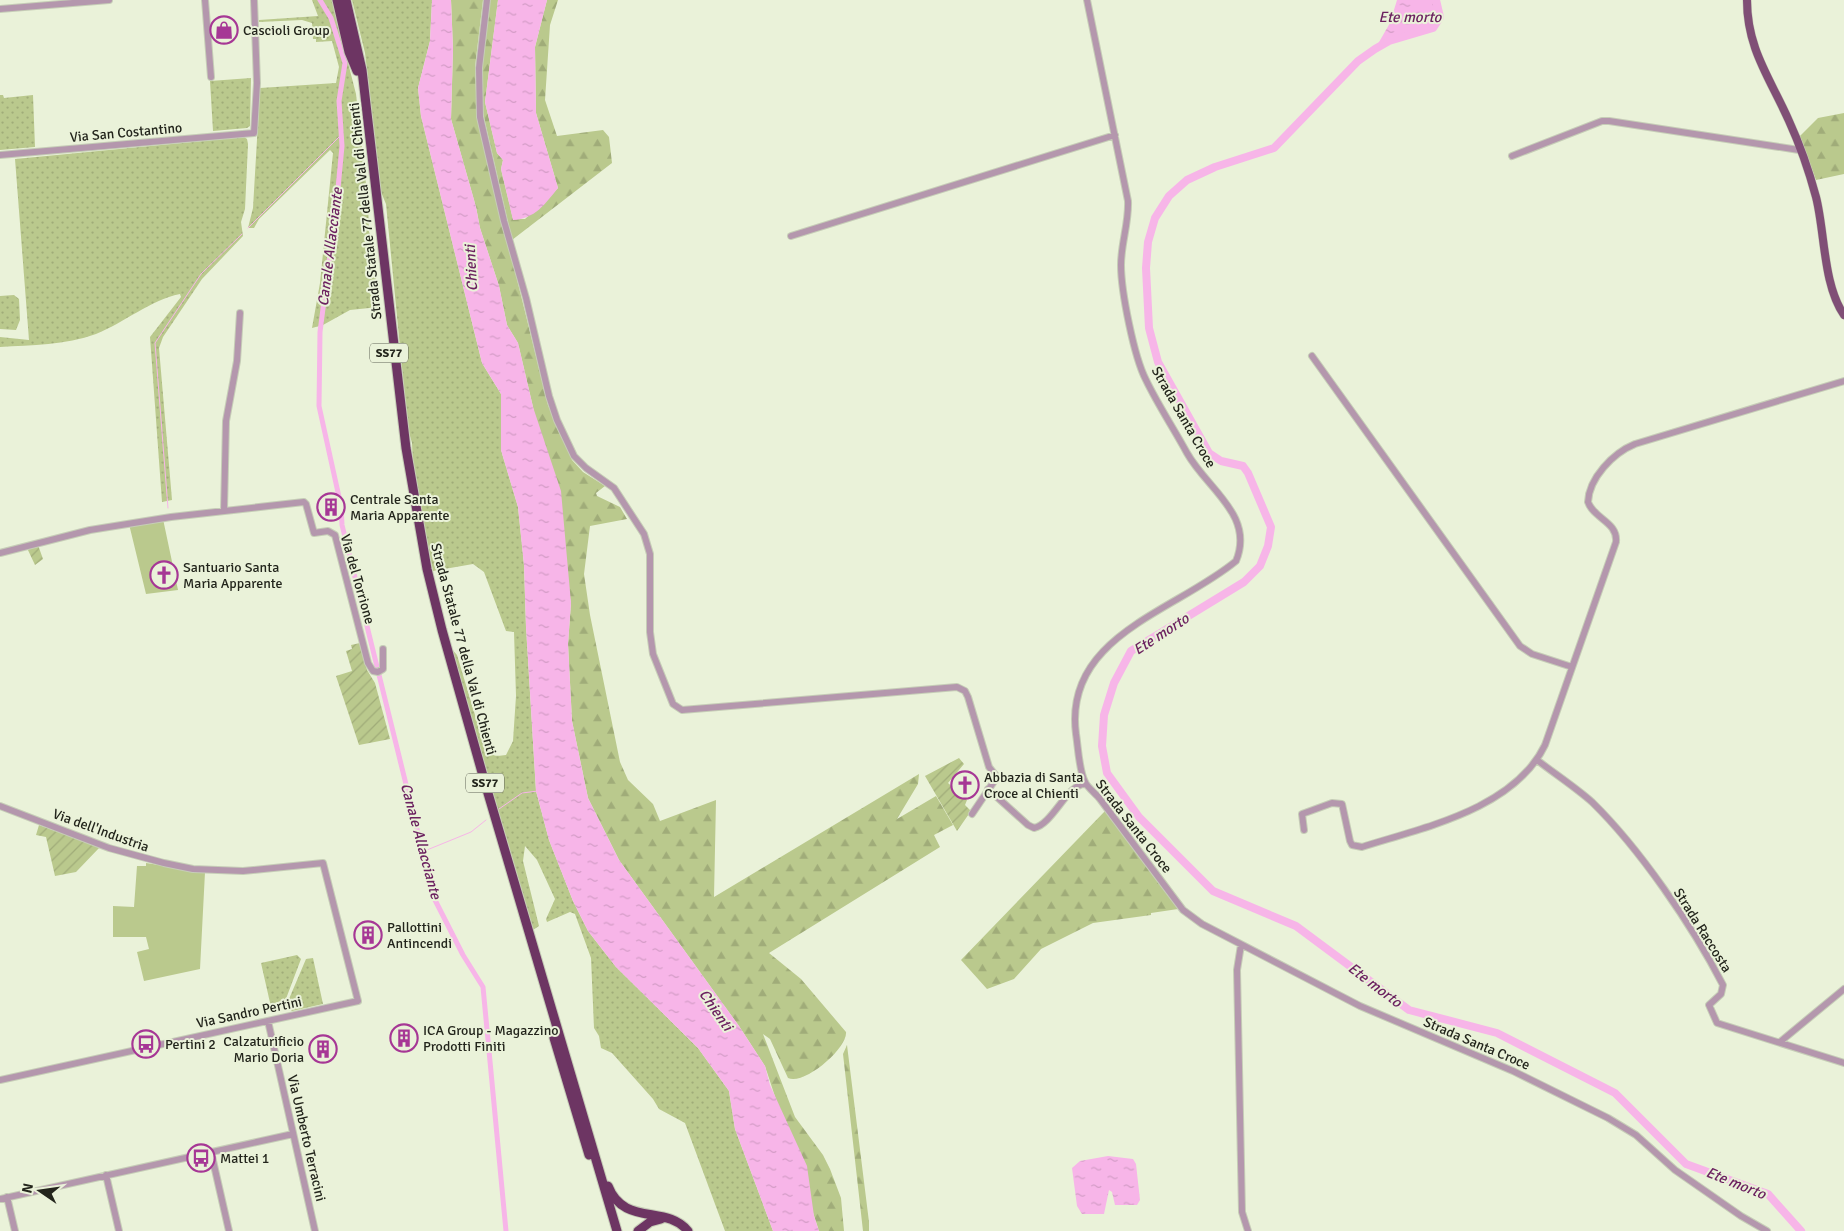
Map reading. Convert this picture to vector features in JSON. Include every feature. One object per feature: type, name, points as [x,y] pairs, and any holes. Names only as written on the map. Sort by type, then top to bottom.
[{"type":"highway","points":[[339,0],[349,52],[360,71]]},
{"type":"highway","points":[[348,0],[361,48],[360,71]]},
{"type":"highway","name":"Strada Statale 77 della Val di Chienti","points":[[360,71],[406,448],[422,547],[441,636],[611,1231]]},
{"type":"highway","name":"Strada Statale 77 della Val di Chienti","points":[[533,955],[575,1086],[617,1231]]},
{"type":"highway","points":[[575,1086],[584,1104],[606,1181],[613,1196],[629,1210],[678,1222],[688,1231]]},
{"type":"highway","points":[[638,1231],[650,1222],[666,1218]]},
{"type":"main road","points":[[1747,0],[1747,22],[1759,63],[1790,122],[1815,196],[1833,289],[1844,315]]},
{"type":"street","points":[[0,9],[108,0]]},
{"type":"street","points":[[204,0],[211,77]]},
{"type":"street","name":"Via San Costantino","points":[[0,155],[254,133],[257,75],[254,0]]},
{"type":"street","points":[[487,0],[479,68],[480,117],[504,221],[526,298],[549,396],[557,420],[574,456],[586,468],[614,488],[644,534],[650,554],[651,645],[672,704],[682,710],[957,687],[965,691],[968,697],[989,767],[997,777],[972,814]]},
{"type":"street","name":"Strada Santa Croce","points":[[1087,0],[1128,201],[1128,214],[1122,247],[1121,277],[1145,379],[1194,465],[1232,510],[1242,538],[1236,561],[1116,638],[1083,678],[1076,697],[1075,721],[1085,784],[1100,799],[1183,910],[1202,924],[1360,1006],[1513,1071],[1608,1118],[1636,1135],[1689,1180],[1767,1231]]},
{"type":"street","points":[[1512,156],[1602,121],[1799,150]]},
{"type":"street","points":[[792,236],[1114,135]]},
{"type":"street","points":[[224,511],[226,421],[237,361],[240,312]]},
{"type":"street","points":[[1312,356],[1520,646],[1532,654],[1572,667]]},
{"type":"street","points":[[1304,830],[1302,814],[1332,803],[1342,804],[1350,841],[1352,845],[1362,847],[1470,811],[1511,785],[1537,760],[1545,745],[1616,542],[1617,535],[1614,528],[1590,508],[1588,495],[1592,486],[1616,454],[1635,444],[1844,381]]},
{"type":"street","name":"Via del Torrione","points":[[0,553],[90,530],[304,502],[314,532],[334,533],[368,663],[373,671],[382,671],[383,649]]},
{"type":"street","name":"Strada Raccosta","points":[[1537,760],[1590,801],[1616,827],[1683,917],[1723,985],[1721,994],[1709,1005],[1717,1023],[1844,1063]]},
{"type":"street","points":[[988,789],[1028,825],[1034,828],[1042,824],[1076,788],[1085,784]]},
{"type":"street","name":"Via dell'Industria","points":[[0,806],[108,848],[164,864],[193,869],[242,871],[323,863],[358,1001]]},
{"type":"street","points":[[1241,945],[1237,970],[1242,1212],[1248,1231]]},
{"type":"street","points":[[1780,1042],[1844,989]]},
{"type":"street","name":"Via Sandro Pertini","points":[[0,1080],[358,1001]]},
{"type":"street","name":"Via Umberto Terracini","points":[[268,1021],[315,1231]]},
{"type":"street","points":[[0,1199],[293,1134]]},
{"type":"street","points":[[211,1152],[229,1231]]},
{"type":"street","points":[[106,1175],[119,1231]]},
{"type":"street","points":[[7,1197],[15,1231]]},
{"type":"green space","points":[[312,0],[332,0],[356,94],[368,202],[369,232],[372,238],[379,307],[350,310],[323,325],[312,328],[320,283],[333,153],[330,150],[259,219],[254,228],[248,228],[253,208],[260,88],[336,83],[339,67],[332,41],[316,42],[316,39],[313,39],[312,23],[302,20],[259,22],[259,20],[318,16]]},
{"type":"green space","points":[[352,0],[432,0],[430,41],[418,88],[421,116],[482,363],[501,394],[501,450],[518,507],[524,565],[536,791],[549,840],[573,901],[588,931],[616,967],[698,1048],[729,1091],[735,1129],[773,1231],[725,1231],[685,1123],[659,1109],[653,1099],[612,1053],[601,1048],[599,1036],[594,1028],[591,958],[575,914],[570,912],[547,922],[546,919],[555,899],[537,860],[525,846],[523,861],[539,926],[533,930],[451,648],[457,655],[484,745],[493,755],[506,755],[513,741],[516,696],[514,632],[506,631],[484,572],[473,564],[433,571],[413,467],[412,443],[408,429],[386,204],[381,192],[365,53]]},
{"type":"green space","points":[[451,0],[483,0],[475,67],[477,117],[548,405],[572,460],[583,472],[605,486],[596,493],[597,496],[620,507],[627,519],[590,526],[584,574],[590,615],[620,762],[628,780],[653,804],[660,821],[716,800],[714,897],[919,774],[918,784],[897,819],[936,796],[953,825],[934,835],[940,847],[769,953],[801,979],[846,1032],[845,1039],[833,1056],[814,1071],[795,1079],[788,1078],[770,1039],[763,1034],[795,1117],[823,1155],[830,1169],[841,1198],[844,1231],[819,1231],[765,1066],[739,1026],[619,860],[588,798],[572,721],[568,644],[571,603],[533,407],[518,343],[507,325],[499,286],[480,228],[476,207],[451,119],[453,49]]},
{"type":"green space","points":[[490,0],[498,0],[485,102],[497,153],[503,160],[501,169],[513,219],[525,219],[558,188],[536,113],[535,47],[547,0],[558,0],[550,25],[545,100],[557,136],[603,130],[609,137],[612,163],[512,240],[482,109],[481,71]]},
{"type":"green space","points":[[251,78],[250,126],[247,128],[213,131],[210,81]]},
{"type":"green space","points":[[0,95],[3,95],[4,98],[33,95],[35,147],[0,150]]},
{"type":"green space","points":[[1844,113],[1844,174],[1816,180],[1800,136],[1818,118]]},
{"type":"green space","points":[[244,137],[247,139],[248,144],[245,209],[241,222],[243,236],[202,279],[163,337],[159,348],[172,500],[162,502],[150,337],[181,297],[180,294],[158,301],[96,334],[84,338],[48,344],[0,347],[0,337],[29,340],[15,159]]},
{"type":"green space","points":[[14,295],[19,299],[20,320],[16,330],[0,329],[0,296]]},
{"type":"green space","points":[[163,519],[178,590],[146,594],[129,524]]},
{"type":"green space","points":[[38,545],[43,559],[35,565],[27,548]]},
{"type":"green space","points":[[360,643],[367,670],[375,683],[390,739],[359,745],[336,676],[352,671],[346,651],[352,649],[351,645]]},
{"type":"green space","points":[[959,758],[964,764],[948,783],[967,800],[965,805],[971,811],[957,831],[925,776]]},
{"type":"green space","points":[[1105,811],[1178,909],[1151,913],[1151,915],[1093,923],[1041,949],[1014,979],[987,989],[961,960]]},
{"type":"green space","points":[[39,825],[100,847],[76,872],[55,876],[46,837],[36,835]]},
{"type":"green space","points":[[146,863],[205,872],[200,969],[144,981],[137,952],[149,949],[146,937],[113,937],[113,906],[134,907],[137,866],[146,866]]},
{"type":"green space","points":[[297,955],[301,959],[284,1004],[271,1007],[261,963]]},
{"type":"green space","points":[[313,958],[323,1004],[292,1011],[286,1006],[306,959]]},
{"type":"green space","points":[[847,1045],[869,1231],[863,1231],[843,1054]]},
{"type":"water","name":"Chienti","points":[[432,0],[451,0],[453,49],[451,119],[476,207],[480,228],[499,286],[507,325],[518,343],[533,407],[561,491],[571,603],[568,644],[572,721],[588,798],[619,860],[739,1026],[765,1066],[770,1085],[807,1166],[814,1216],[819,1231],[773,1231],[735,1129],[729,1091],[698,1048],[616,967],[588,931],[573,901],[549,840],[536,791],[524,565],[518,507],[501,450],[501,394],[482,363],[421,116],[418,88],[430,41]]},
{"type":"water","points":[[498,0],[547,0],[535,47],[536,113],[558,188],[539,210],[527,217],[513,220],[501,169],[503,160],[497,153],[485,102]]},
{"type":"water","name":"Ete morto","points":[[1397,0],[1436,0],[1440,17],[1433,28],[1389,41],[1375,49],[1390,23]]},
{"type":"water","points":[[1108,1156],[1133,1159],[1136,1164],[1140,1200],[1137,1205],[1115,1205],[1112,1192],[1109,1190],[1104,1214],[1082,1214],[1077,1206],[1072,1168],[1080,1161]]},
{"type":"waterway","name":"Canale Allacciante","points":[[320,0],[331,18],[345,63],[339,101],[342,146],[320,332],[319,406],[339,497]]},
{"type":"waterway","name":"Ete morto","points":[[1436,0],[1440,17],[1433,28],[1389,41],[1375,49],[1358,61],[1274,148],[1215,167],[1187,180],[1169,196],[1155,218],[1148,242],[1146,268],[1149,328],[1158,362],[1209,453],[1221,461],[1243,466],[1248,473],[1271,527],[1268,546],[1260,566],[1244,582],[1131,651],[1114,683],[1104,715],[1102,746],[1107,773],[1139,817],[1213,891],[1296,926],[1409,1010],[1497,1033],[1615,1093],[1686,1164],[1768,1194],[1801,1231]]},
{"type":"waterway","points":[[248,228],[341,135]]},
{"type":"waterway","points":[[168,508],[155,343],[201,274],[242,234]]},
{"type":"waterway","name":"Canale Allacciante","points":[[341,506],[342,525],[434,898],[463,955],[483,987],[506,1231]]},
{"type":"waterway","points":[[499,809],[522,793],[538,791]]},
{"type":"waterway","points":[[422,852],[471,832],[486,820]]},
{"type":"place","name":"Cascioli Group","points":[[224,30]]},
{"type":"place","name":"Centrale Santa Maria Apparente","points":[[331,507]]},
{"type":"place","name":"Santuario Santa Maria Apparente","points":[[164,575]]},
{"type":"place","name":"Abbazia di Santa Croce al Chienti","points":[[965,785]]},
{"type":"place","name":"Pallottini Antincendi","points":[[368,935]]},
{"type":"place","name":"ICA Group - Magazzino Prodotti Finiti","points":[[404,1038]]},
{"type":"place","name":"Pertini 2","points":[[146,1044]]},
{"type":"place","name":"Calzaturificio Mario Doria","points":[[323,1049]]},
{"type":"place","name":"Mattei 1","points":[[201,1158]]}]
